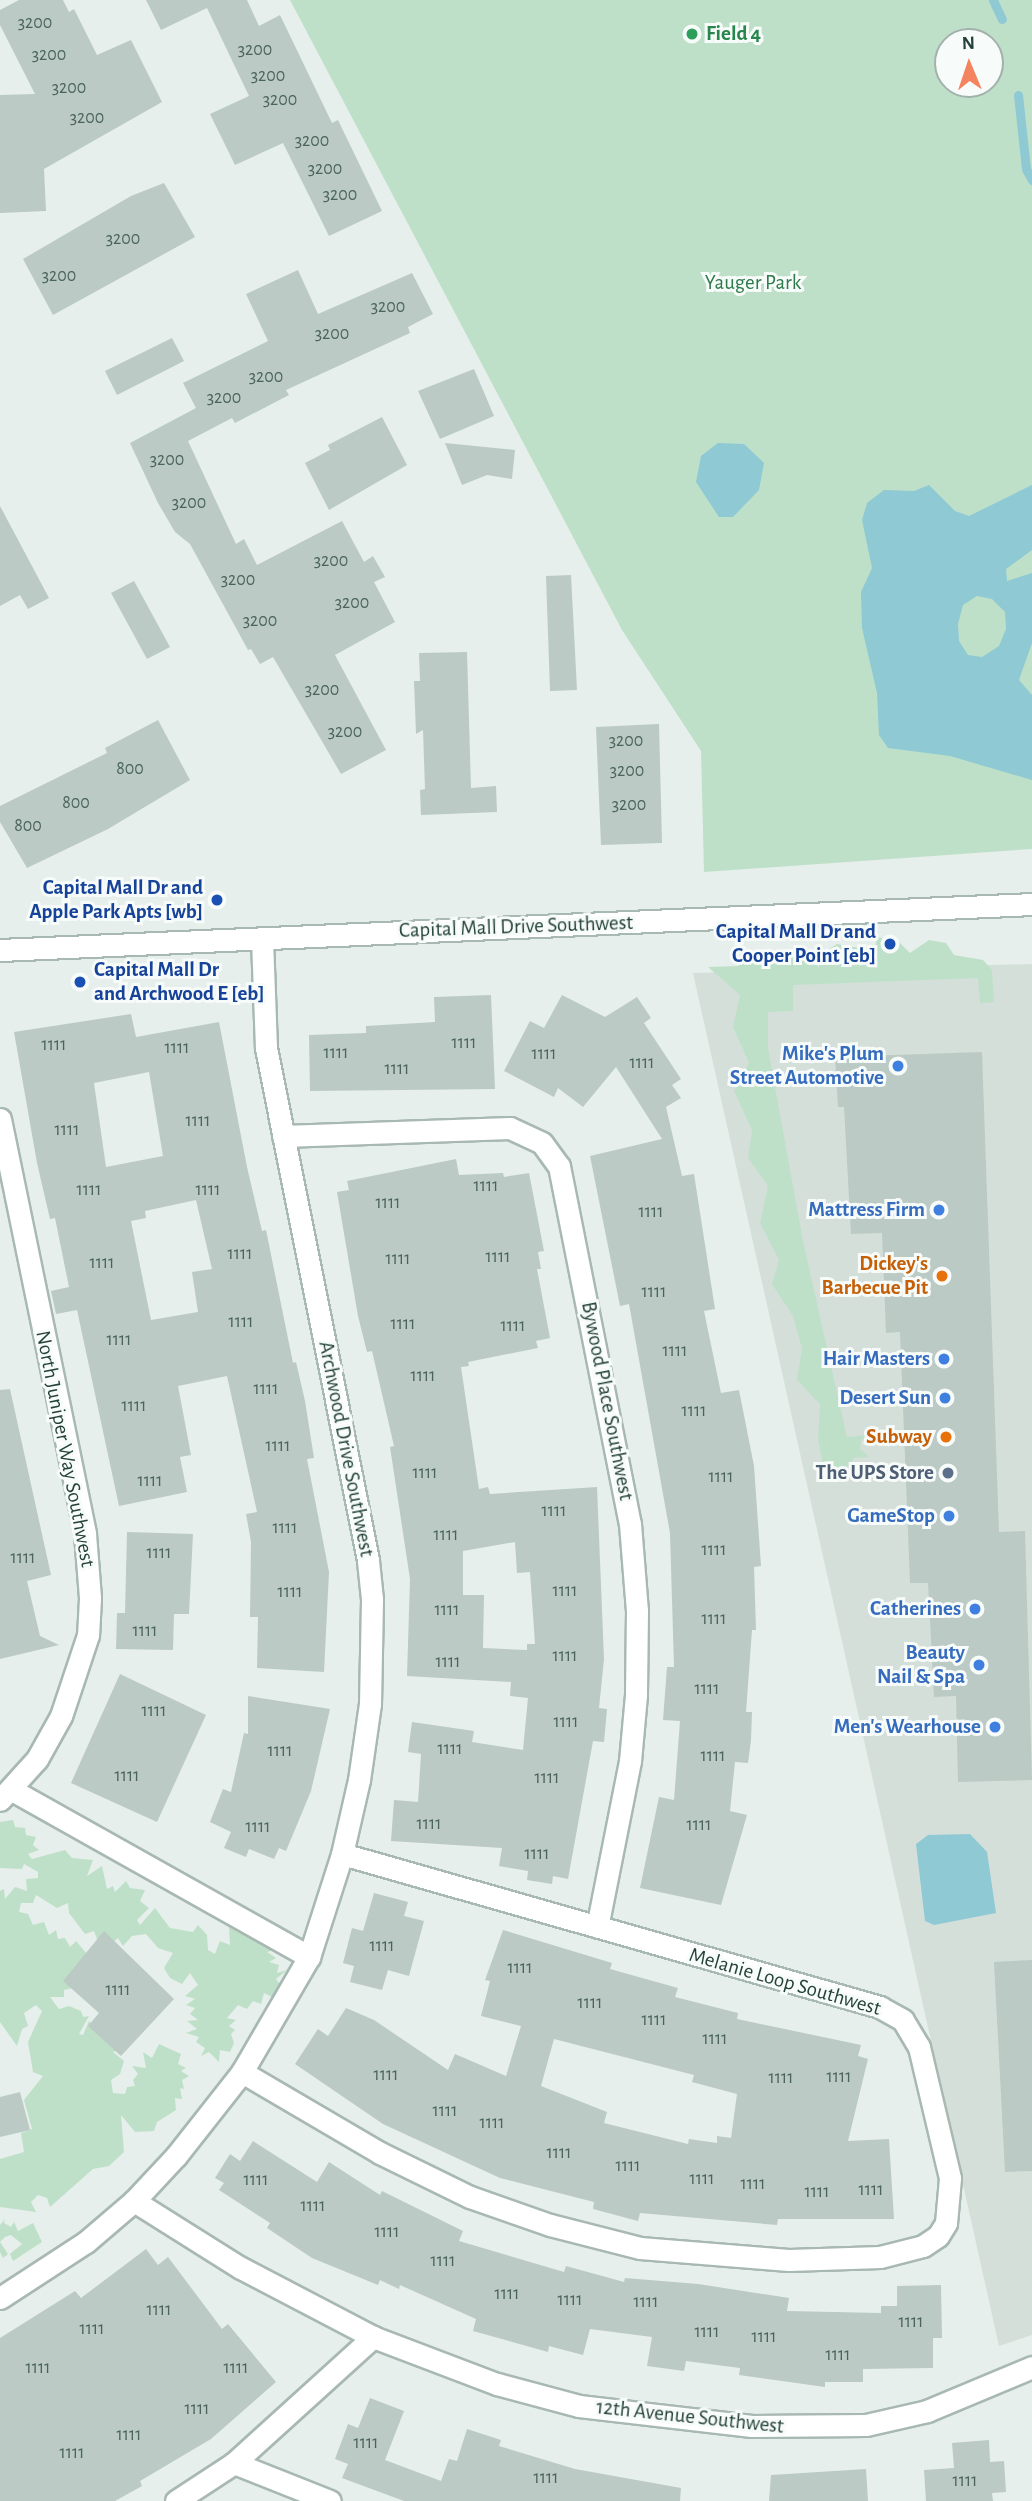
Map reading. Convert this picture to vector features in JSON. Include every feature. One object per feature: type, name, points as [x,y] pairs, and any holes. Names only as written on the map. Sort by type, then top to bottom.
[{"type":"street","name":"Capital Mall Drive Southwest","points":[[0,950],[1032,904]]},
{"type":"street","name":"Archwood Drive Southwest","points":[[0,2298],[86,2242],[134,2201],[177,2156],[242,2072],[309,1956],[342,1854],[370,1704],[372,1599],[358,1499],[266,1048],[262,938]]},
{"type":"street","name":"North Juniper Way Southwest","points":[[0,1119],[85,1534],[90,1598],[85,1648],[61,1716],[37,1759],[6,1795]]},
{"type":"street","name":"Bywood Place Southwest","points":[[283,1136],[510,1128],[542,1143],[559,1166],[630,1524],[637,1611],[636,1695],[630,1761],[597,1927]]},
{"type":"street","points":[[6,1795],[309,1956]]},
{"type":"street","name":"Melanie Loop Southwest","points":[[242,2072],[380,2153],[470,2197],[550,2225],[640,2248],[717,2257],[880,2258],[923,2246],[939,2236],[951,2201],[950,2178],[919,2047],[903,2020],[880,2007],[342,1854]]},
{"type":"street","name":"12th Avenue Southwest","points":[[134,2201],[241,2268],[373,2337],[497,2384],[579,2406],[752,2426],[813,2428],[898,2420],[1032,2367]]},
{"type":"street","points":[[176,2501],[234,2463],[373,2337]]},
{"type":"street","points":[[234,2463],[330,2501]]},
{"type":"shaded area","points":[[1032,964],[1032,2335],[999,2346],[693,973]]},
{"type":"green space","name":"Yauger Park","points":[[290,0],[1032,0],[1032,849],[704,872],[701,751],[622,630]]},
{"type":"green space","points":[[878,937],[900,943],[910,953],[929,940],[946,943],[954,955],[983,960],[992,970],[994,1002],[980,1003],[978,978],[793,985],[793,1011],[768,1012],[768,1048],[803,1241],[847,1437],[869,1435],[861,1440],[860,1449],[869,1457],[854,1458],[838,1480],[822,1460],[818,1439],[820,1404],[797,1380],[802,1348],[793,1316],[772,1284],[779,1260],[760,1223],[768,1186],[748,1158],[752,1130],[734,1091],[749,1063],[733,1027],[740,995],[708,967],[738,966],[756,954],[765,964],[779,963],[782,952],[802,951],[819,967],[818,956],[837,944],[859,948],[871,957]]},
{"type":"green space","points":[[13,1820],[15,1827],[25,1828],[26,1835],[36,1837],[33,1845],[39,1850],[28,1854],[32,1859],[65,1850],[72,1858],[93,1860],[87,1876],[102,1866],[107,1889],[113,1886],[115,1892],[126,1881],[130,1888],[145,1890],[140,1901],[149,1908],[137,1920],[140,1925],[155,1908],[170,1928],[193,1932],[198,1925],[207,1935],[208,1950],[215,1954],[220,1941],[230,1945],[229,1927],[241,1933],[241,1922],[248,1927],[259,1915],[257,1935],[278,1949],[267,1952],[276,1958],[269,1962],[279,1965],[277,1973],[287,1970],[276,1979],[285,1991],[274,1994],[274,1998],[264,1993],[261,2004],[253,2001],[247,2009],[238,2005],[227,2018],[236,2020],[229,2026],[235,2030],[231,2034],[234,2043],[230,2052],[220,2050],[219,2062],[209,2052],[201,2056],[205,2048],[196,2042],[199,2037],[186,2033],[197,2029],[187,2021],[198,2020],[190,2014],[195,2008],[186,2005],[195,1999],[185,1996],[198,1985],[190,1973],[182,1984],[170,1978],[164,1968],[173,1953],[158,1948],[146,1934],[132,1936],[123,1946],[118,1938],[110,1945],[98,1942],[94,1931],[85,1934],[69,1913],[68,1903],[57,1908],[36,1895],[33,1903],[21,1903],[19,1912],[28,1914],[33,1925],[44,1922],[49,1935],[56,1930],[58,1939],[65,1938],[70,1947],[76,1941],[87,1954],[73,1988],[64,1990],[64,1997],[50,1997],[59,2009],[69,2006],[81,2011],[83,2017],[89,2016],[79,2034],[83,2035],[89,2021],[120,2049],[113,2052],[124,2061],[120,2074],[111,2080],[113,2093],[125,2094],[127,2087],[135,2086],[133,2080],[138,2074],[132,2066],[146,2068],[143,2052],[152,2058],[159,2044],[181,2054],[178,2064],[186,2068],[181,2071],[189,2076],[182,2080],[182,2099],[175,2098],[176,2110],[157,2122],[154,2131],[135,2132],[121,2115],[124,2152],[109,2166],[93,2169],[50,2207],[47,2198],[38,2195],[31,2202],[36,2212],[0,2207],[0,2159],[24,2152],[21,2133],[32,2129],[24,2100],[43,2076],[33,2072],[28,2042],[42,2011],[36,2005],[24,2013],[28,2026],[22,2029],[17,2046],[0,2022],[0,1891],[4,1889],[5,1899],[15,1887],[27,1891],[26,1879],[38,1878],[38,1872],[24,1864],[22,1869],[0,1868],[0,1822]]},
{"type":"green space","points":[[5,2219],[4,2223],[11,2227],[14,2222],[18,2231],[33,2223],[42,2242],[13,2261],[10,2254],[22,2244],[11,2235],[0,2242],[0,2225]]},
{"type":"green space","points":[[0,2242],[8,2254],[3,2258],[0,2252]]},
{"type":"water","points":[[718,443],[744,444],[764,463],[759,490],[733,517],[719,517],[696,482],[701,456]]},
{"type":"water","points":[[929,485],[955,511],[969,516],[1032,485],[1032,550],[1006,569],[1007,581],[1032,573],[1032,643],[1019,680],[1032,695],[1032,780],[950,756],[888,748],[879,735],[877,693],[862,628],[861,592],[872,568],[862,520],[867,503],[884,490],[914,491]],"holes":[[[977,596],[992,599],[1005,612],[1006,629],[999,646],[982,657],[968,655],[959,641],[958,624],[963,605]]]},
{"type":"water","points":[[970,1834],[987,1852],[996,1913],[934,1925],[925,1921],[916,1844],[928,1835]]},
{"type":"building","points":[[19,0],[63,0],[69,12],[74,9],[97,55],[131,40],[162,102],[44,169],[46,211],[0,213],[0,95],[35,94],[0,25],[0,10]]},
{"type":"building","points":[[146,0],[247,0],[259,26],[280,15],[332,123],[338,120],[382,211],[329,236],[283,143],[235,165],[210,114],[249,96],[207,8],[161,30]]},
{"type":"building","points":[[164,183],[195,237],[53,315],[23,259],[131,196]]},
{"type":"building","points":[[298,270],[318,314],[412,273],[433,314],[408,327],[410,333],[286,390],[289,395],[235,423],[232,418],[188,441],[236,544],[244,539],[257,565],[342,521],[364,562],[373,556],[385,577],[374,582],[395,622],[335,655],[386,750],[341,774],[273,657],[260,664],[251,649],[248,650],[190,544],[175,532],[158,503],[130,443],[196,408],[183,383],[268,341],[246,294]]},
{"type":"building","points":[[172,338],[184,361],[117,395],[105,371]]},
{"type":"building","points":[[474,369],[494,416],[440,439],[418,391]]},
{"type":"building","points":[[382,417],[407,465],[329,510],[305,463],[330,450],[328,445]]},
{"type":"building","points":[[445,443],[515,450],[512,479],[487,475],[462,485]]},
{"type":"building","points":[[0,506],[49,598],[28,609],[20,595],[0,606]]},
{"type":"building","points":[[571,575],[577,690],[550,691],[546,576]]},
{"type":"building","points":[[134,581],[170,647],[147,659],[111,593]]},
{"type":"building","points":[[467,652],[471,788],[496,786],[497,812],[421,815],[420,790],[425,789],[423,730],[416,734],[414,681],[420,681],[419,653]]},
{"type":"building","points":[[158,720],[190,780],[108,829],[27,868],[0,822],[0,806],[107,753],[105,748]]},
{"type":"building","points":[[659,724],[662,843],[601,845],[596,727]]},
{"type":"building","points":[[491,995],[495,1089],[310,1091],[309,1035],[366,1033],[366,1026],[435,1022],[434,997]]},
{"type":"building","points":[[562,995],[605,1017],[637,997],[651,1018],[644,1023],[681,1079],[672,1085],[681,1098],[666,1107],[682,1176],[694,1174],[715,1309],[704,1311],[721,1393],[739,1390],[754,1466],[761,1566],[754,1567],[756,1630],[752,1630],[746,1712],[752,1712],[751,1740],[748,1763],[735,1762],[730,1811],[747,1815],[721,1905],[640,1888],[659,1797],[674,1800],[680,1721],[663,1720],[667,1667],[674,1667],[670,1533],[629,1304],[620,1306],[590,1156],[662,1139],[616,1067],[583,1107],[558,1088],[554,1097],[504,1071],[530,1021],[544,1028]]},
{"type":"building","points":[[131,1014],[136,1037],[219,1022],[247,1167],[262,1231],[266,1230],[293,1363],[296,1362],[305,1401],[314,1458],[307,1459],[329,1572],[324,1672],[257,1668],[258,1617],[250,1617],[251,1542],[246,1514],[257,1512],[227,1376],[178,1386],[191,1455],[180,1457],[187,1492],[119,1506],[77,1310],[56,1314],[51,1291],[69,1287],[55,1218],[50,1219],[37,1163],[14,1032]],"holes":[[[149,1072],[163,1156],[106,1167],[94,1083]],[[196,1200],[212,1269],[192,1272],[198,1312],[151,1320],[131,1221],[146,1218],[145,1211]]]},
{"type":"building","points":[[982,1052],[999,1532],[1025,1531],[1032,1780],[958,1782],[956,1696],[934,1697],[928,1583],[910,1583],[900,1332],[886,1333],[882,1233],[851,1234],[844,1107],[838,1107],[835,1057]]},
{"type":"building","points":[[456,1159],[459,1175],[503,1173],[504,1177],[529,1173],[544,1251],[538,1252],[541,1269],[537,1269],[550,1338],[536,1341],[538,1348],[468,1362],[469,1366],[461,1367],[479,1489],[488,1487],[490,1494],[597,1487],[604,1659],[599,1708],[607,1709],[604,1742],[593,1741],[568,1879],[553,1876],[552,1884],[527,1880],[528,1871],[499,1866],[502,1848],[391,1841],[394,1800],[418,1802],[421,1754],[408,1752],[412,1722],[474,1731],[472,1742],[523,1750],[528,1698],[510,1696],[511,1682],[407,1676],[410,1579],[390,1447],[394,1446],[372,1351],[367,1352],[358,1316],[337,1192],[349,1190],[347,1181]],"holes":[[[515,1542],[517,1573],[530,1572],[535,1644],[527,1644],[527,1650],[483,1648],[484,1595],[463,1595],[463,1551]]]},
{"type":"building","points":[[10,1389],[51,1575],[27,1581],[40,1636],[59,1645],[0,1659],[0,1390]]},
{"type":"building","points":[[127,1532],[193,1534],[189,1614],[174,1614],[173,1650],[116,1649],[117,1613],[125,1613]]},
{"type":"building","points":[[120,1674],[206,1715],[157,1822],[71,1783]]},
{"type":"building","points":[[248,1696],[330,1709],[311,1791],[286,1851],[279,1848],[274,1859],[249,1849],[246,1857],[224,1848],[231,1832],[210,1822],[223,1789],[231,1792],[244,1733],[248,1734]]},
{"type":"building","points":[[374,1893],[408,1902],[404,1916],[424,1921],[409,1976],[388,1970],[382,1990],[350,1982],[354,1966],[343,1963],[352,1928],[363,1931]]},
{"type":"building","points":[[503,1930],[612,1963],[610,1969],[678,1988],[675,1997],[738,2013],[737,2019],[861,2045],[858,2056],[868,2059],[848,2141],[889,2139],[894,2219],[778,2219],[777,2225],[640,2213],[638,2221],[593,2209],[594,2202],[500,2178],[383,2124],[295,2064],[318,2029],[328,2036],[346,2008],[374,2020],[448,2070],[455,2054],[506,2076],[521,2026],[481,2016],[490,1981],[485,1980]],"holes":[[[554,2039],[694,2075],[692,2082],[737,2094],[731,2138],[717,2136],[717,2143],[689,2139],[688,2144],[604,2123],[607,2112],[541,2086]]]},
{"type":"building","points":[[104,1931],[174,1999],[121,2056],[88,2026],[99,2013],[63,1981]]},
{"type":"building","points":[[1032,1960],[1032,2171],[1005,2172],[994,1962]]},
{"type":"building","points":[[20,2092],[30,2130],[0,2137],[0,2097]]},
{"type":"building","points":[[253,2141],[317,2182],[329,2162],[380,2195],[382,2191],[463,2231],[459,2241],[564,2272],[566,2266],[624,2282],[625,2278],[698,2284],[789,2298],[787,2311],[881,2313],[881,2306],[897,2306],[897,2286],[941,2285],[942,2338],[933,2338],[933,2368],[863,2369],[863,2382],[825,2382],[825,2387],[739,2375],[740,2368],[686,2361],[684,2371],[647,2366],[652,2337],[590,2329],[583,2355],[549,2346],[548,2352],[473,2331],[476,2319],[400,2285],[399,2289],[380,2280],[378,2285],[312,2258],[267,2228],[270,2223],[219,2190],[224,2183],[215,2178],[230,2154],[240,2161]]},
{"type":"building","points":[[146,2249],[158,2265],[168,2257],[222,2329],[228,2324],[276,2382],[211,2439],[140,2481],[142,2486],[115,2501],[0,2501],[0,2338],[75,2291],[81,2298]]},
{"type":"building","points":[[370,2398],[404,2411],[385,2460],[441,2481],[449,2459],[457,2461],[467,2429],[501,2440],[499,2446],[575,2469],[681,2488],[680,2501],[404,2501],[342,2478],[348,2464],[335,2459],[348,2424],[358,2428]]},
{"type":"building","points":[[989,2440],[990,2462],[1004,2461],[1006,2492],[992,2493],[993,2501],[926,2501],[924,2470],[954,2468],[952,2443]]},
{"type":"building","points":[[866,2469],[868,2501],[769,2501],[771,2475]]},
{"type":"waterway","points":[[993,0],[1002,19]]},
{"type":"waterway","points":[[1018,95],[1026,169],[1032,180]]},
{"type":"place","name":"Field 4","points":[[692,34]]},
{"type":"place","name":"Capital Mall Dr and Apple Park Apts [wb]","points":[[217,900]]},
{"type":"place","name":"Capital Mall Dr and Cooper Point [eb]","points":[[890,944]]},
{"type":"place","name":"Capital Mall Dr and Archwood E [eb]","points":[[80,982]]},
{"type":"place","name":"Mike's Plum Street Automotive","points":[[898,1066]]},
{"type":"place","name":"Mattress Firm","points":[[939,1210]]},
{"type":"place","name":"Dickey's Barbecue Pit","points":[[942,1276]]},
{"type":"place","name":"Hair Masters","points":[[944,1359]]},
{"type":"place","name":"Desert Sun","points":[[945,1398]]},
{"type":"place","name":"Subway","points":[[946,1437]]},
{"type":"place","name":"The UPS Store","points":[[948,1473]]},
{"type":"place","name":"GameStop","points":[[949,1516]]},
{"type":"place","name":"Catherines","points":[[975,1609]]},
{"type":"place","name":"Beauty Nail & Spa","points":[[979,1665]]},
{"type":"place","name":"Men's Wearhouse","points":[[995,1727]]}]
